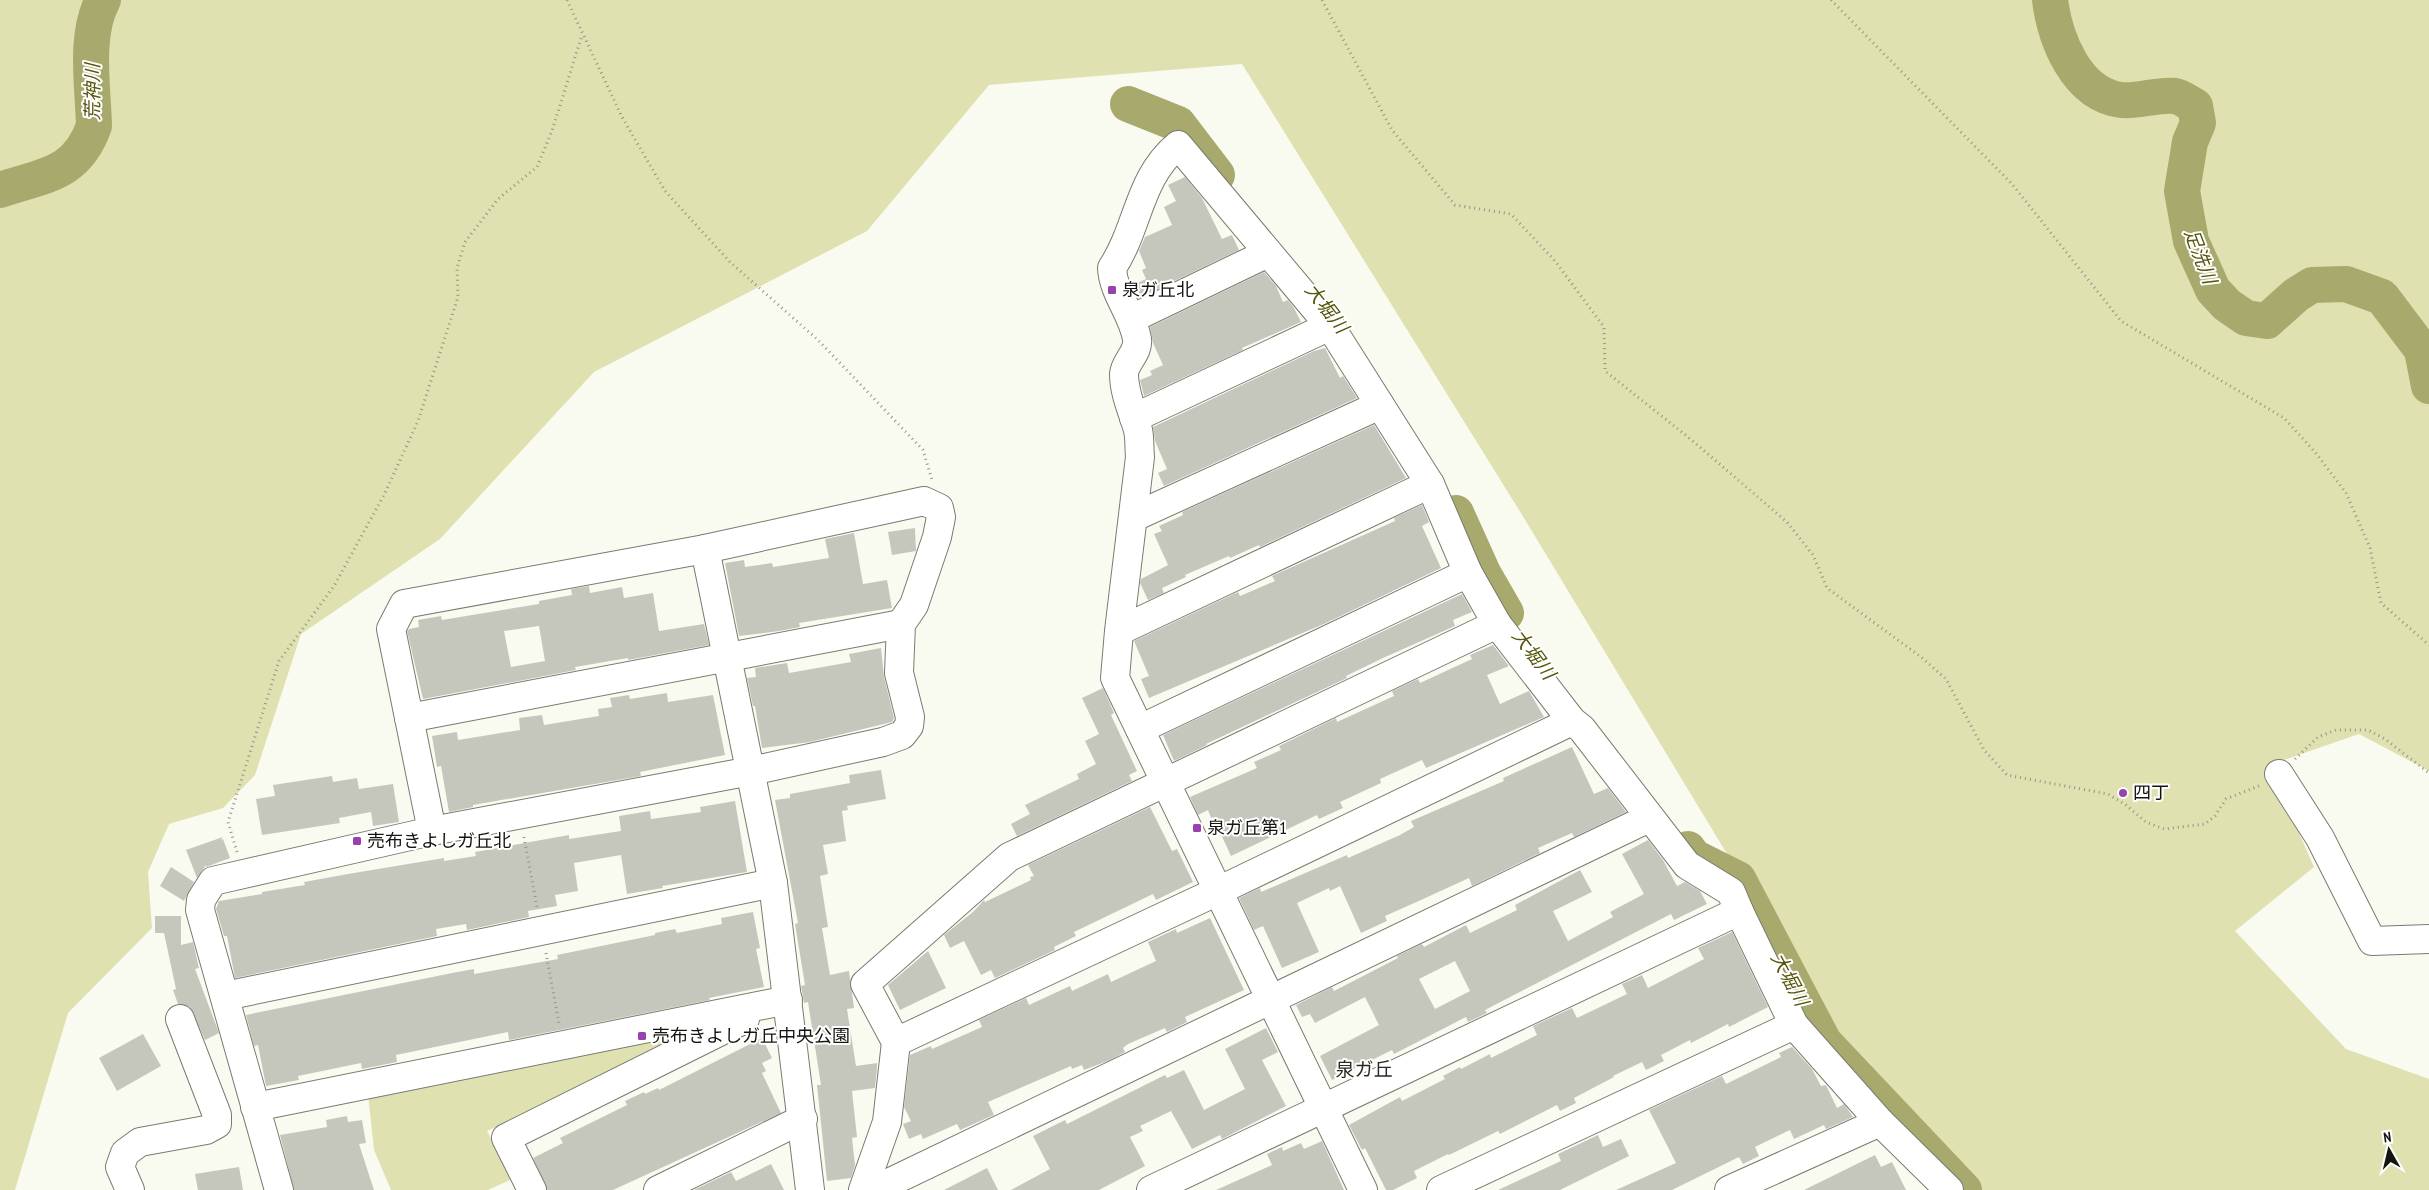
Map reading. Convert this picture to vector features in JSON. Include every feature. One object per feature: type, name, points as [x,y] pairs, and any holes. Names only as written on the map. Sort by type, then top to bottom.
[{"type":"street","points":[[1363,1190],[1115,678],[1140,457],[1138,433],[1125,383],[1124,371],[1136,350],[1138,342],[1131,319],[1114,281],[1112,268],[1150,178],[1168,154],[1178,145],[1330,326],[1430,484],[1468,573],[1497,624],[1572,721],[1582,729],[1687,865],[1731,892],[1794,1025],[1880,1122],[1948,1190]]},
{"type":"street","points":[[1131,319],[1268,254]]},
{"type":"street","points":[[1134,418],[1330,326]]},
{"type":"street","points":[[1134,517],[1380,405]]},
{"type":"street","points":[[1119,631],[1430,484]]},
{"type":"street","points":[[278,1190],[200,910],[201,900],[214,881],[432,831],[751,771],[884,742],[902,735],[909,726],[910,716],[899,673],[901,624],[914,606],[937,537],[941,517],[939,508],[924,501],[907,504],[705,549],[404,604],[392,629],[432,831]]},
{"type":"street","points":[[705,549],[773,884],[783,1001],[803,1119],[810,1190]]},
{"type":"street","points":[[1140,729],[1468,573]]},
{"type":"street","points":[[409,718],[901,624]]},
{"type":"street","points":[[863,1190],[887,1122],[892,1095],[896,1042],[865,984],[1009,857],[1497,624]]},
{"type":"street","points":[[896,1042],[1218,891],[1572,721]]},
{"type":"street","points":[[2279,774],[2320,838],[2372,941],[2429,939]]},
{"type":"street","points":[[874,1190],[1649,818]]},
{"type":"street","points":[[225,996],[773,884]]},
{"type":"street","points":[[1151,1190],[1739,910]]},
{"type":"street","points":[[255,1108],[783,1001]]},
{"type":"street","points":[[532,1190],[506,1138],[783,1001]]},
{"type":"street","points":[[130,1190],[120,1166],[125,1153],[140,1142],[206,1130],[217,1124],[218,1115],[180,1019]]},
{"type":"street","points":[[1441,1190],[1794,1025]]},
{"type":"street","points":[[658,1190],[803,1119]]},
{"type":"street","points":[[1729,1190],[1880,1122]]},
{"type":"path","points":[[567,0],[622,117],[665,191],[730,262],[818,340],[923,450],[934,484],[936,506]]},
{"type":"path","points":[[1322,0],[1392,130],[1455,205],[1511,214],[1555,261],[1604,327],[1605,371],[1688,437],[1787,522],[1813,555],[1827,588],[1921,657],[1946,679],[1984,750],[2008,775],[2108,794],[2146,822],[2164,829],[2205,824],[2215,816],[2226,799],[2256,788],[2279,774],[2318,737],[2336,730],[2368,730],[2385,739],[2429,773]]},
{"type":"path","points":[[1832,0],[2012,184],[2121,322],[2284,418],[2315,452],[2346,493],[2370,548],[2381,603],[2429,645]]},
{"type":"path","points":[[238,853],[228,822],[279,661],[334,586],[384,495],[418,421],[458,297],[457,268],[466,242],[498,199],[537,167],[552,131],[582,34]]},
{"type":"green space","points":[[0,0],[2429,0],[2429,771],[2359,734],[2269,765],[2314,867],[2235,931],[2346,1049],[2429,1079],[2429,1190],[1964,1190],[1823,1013],[1524,518],[1242,64],[989,85],[867,231],[594,372],[440,539],[301,634],[255,775],[223,808],[169,824],[148,872],[152,928],[68,1013],[15,1190],[0,1190]]},
{"type":"green space","points":[[667,1033],[672,1045],[487,1131],[512,1179],[488,1190],[391,1190],[374,1150],[368,1094]]},
{"type":"building","points":[[1185,177],[1202,198],[1222,239],[1232,235],[1239,250],[1141,297],[1135,284],[1146,279],[1142,270],[1146,268],[1139,251],[1145,237],[1172,225],[1164,207],[1176,201],[1168,185]]},
{"type":"building","points":[[1264,272],[1276,286],[1283,302],[1288,300],[1294,308],[1301,322],[1242,348],[1243,350],[1144,396],[1140,380],[1152,375],[1150,371],[1163,365],[1153,343],[1150,327]]},
{"type":"building","points":[[1325,348],[1340,378],[1343,376],[1357,398],[1164,486],[1158,473],[1167,469],[1155,441],[1153,427],[1314,351]]},
{"type":"building","points":[[1374,425],[1406,478],[1260,547],[1259,545],[1230,558],[1229,556],[1185,575],[1186,577],[1162,588],[1164,593],[1148,600],[1140,583],[1141,579],[1168,565],[1154,534],[1162,531],[1159,526],[1183,515],[1182,512]]},
{"type":"building","points":[[1422,505],[1429,522],[1422,526],[1441,568],[1326,623],[1149,698],[1141,679],[1149,676],[1134,641],[1238,592],[1240,596],[1275,581],[1272,576],[1395,521],[1394,518]]},
{"type":"building","points":[[915,528],[916,551],[892,555],[888,532]]},
{"type":"building","points":[[854,533],[863,584],[887,580],[892,608],[799,623],[800,627],[779,631],[739,636],[725,563],[744,560],[745,567],[772,563],[773,567],[829,558],[825,539]]},
{"type":"building","points":[[589,586],[590,593],[622,587],[624,598],[653,593],[659,631],[704,624],[709,645],[628,660],[628,658],[575,667],[576,670],[423,699],[407,631],[419,627],[418,620],[441,616],[442,620],[539,604],[539,601],[572,595],[571,589]],"holes":[[[539,626],[545,661],[511,667],[504,631]]]},
{"type":"building","points":[[1462,594],[1472,612],[1453,620],[1455,626],[1383,658],[1346,676],[1347,678],[1174,761],[1163,735]]},
{"type":"building","points":[[1493,645],[1509,666],[1487,675],[1500,704],[1529,691],[1544,717],[1426,768],[1422,760],[1380,779],[1381,783],[1340,802],[1343,808],[1319,819],[1317,815],[1231,856],[1208,810],[1198,815],[1190,797],[1257,768],[1254,762],[1281,750],[1279,746],[1336,718],[1337,722],[1394,696],[1392,691],[1418,679],[1420,683],[1472,659],[1470,655]]},
{"type":"building","points":[[881,648],[884,677],[894,718],[892,722],[810,742],[762,748],[755,706],[753,706],[747,678],[756,677],[755,668],[787,663],[789,673],[851,662],[849,654]]},
{"type":"building","points":[[1103,688],[1114,713],[1111,715],[1137,771],[1129,775],[1132,781],[1017,836],[1011,824],[1030,814],[1025,805],[1079,779],[1077,774],[1096,764],[1085,741],[1099,734],[1082,698]]},
{"type":"building","points":[[667,693],[668,702],[713,695],[725,755],[640,772],[641,776],[473,805],[473,807],[449,812],[441,766],[437,767],[432,736],[457,732],[458,740],[520,730],[519,718],[542,715],[544,725],[599,716],[598,709],[612,707],[610,698],[629,695],[630,699]]},
{"type":"building","points":[[1572,747],[1594,794],[1608,788],[1626,812],[1574,837],[1572,833],[1538,848],[1540,853],[1472,886],[1469,878],[1385,916],[1387,921],[1361,933],[1340,886],[1330,891],[1329,888],[1297,903],[1319,952],[1282,968],[1263,926],[1254,930],[1239,898],[1260,888],[1261,892],[1347,855],[1348,858],[1400,835],[1414,827],[1411,821],[1504,781],[1503,778]]},
{"type":"building","points":[[881,770],[886,799],[847,806],[848,810],[842,811],[846,841],[823,845],[828,874],[820,876],[828,927],[822,928],[830,975],[849,971],[854,1008],[847,1009],[856,1066],[877,1063],[875,1088],[852,1091],[857,1137],[852,1138],[855,1165],[851,1178],[827,1181],[817,1085],[821,1085],[808,1002],[804,1003],[801,986],[805,985],[795,924],[798,923],[775,800],[790,798],[790,794],[850,783],[849,775]]},
{"type":"building","points":[[332,776],[333,782],[357,778],[359,789],[393,784],[399,822],[373,826],[371,812],[339,818],[340,823],[262,835],[256,799],[275,796],[273,785]]},
{"type":"building","points":[[735,801],[747,872],[662,886],[663,888],[627,894],[621,855],[574,863],[578,891],[555,895],[557,906],[528,911],[529,917],[467,930],[466,924],[436,929],[437,936],[235,978],[227,936],[224,936],[216,909],[219,901],[305,885],[304,882],[348,874],[444,858],[444,861],[476,856],[475,852],[569,835],[569,839],[621,831],[619,816],[650,811],[651,819],[701,812],[700,807]]},
{"type":"building","points":[[1150,807],[1172,851],[1177,849],[1193,882],[1156,900],[1153,894],[1074,932],[1076,936],[1054,947],[1055,950],[995,978],[991,970],[981,975],[964,941],[950,948],[944,935],[973,912],[984,900],[985,902],[1031,880],[1030,877],[1034,876],[1028,865]]},
{"type":"building","points":[[223,837],[221,840],[223,839],[230,858],[206,867],[206,865],[197,878],[186,850]]},
{"type":"building","points":[[1648,840],[1663,860],[1677,886],[1685,882],[1700,891],[1707,904],[1674,920],[1671,914],[1485,1010],[1487,1013],[1468,1022],[1466,1017],[1394,1054],[1392,1050],[1332,1080],[1320,1056],[1379,1025],[1365,997],[1315,1023],[1310,1014],[1302,1017],[1296,1005],[1332,987],[1334,991],[1398,958],[1397,956],[1422,944],[1424,947],[1466,925],[1470,933],[1517,910],[1515,905],[1580,870],[1592,892],[1553,911],[1568,941],[1613,917],[1610,912],[1644,894],[1622,854]],"holes":[[[1455,961],[1470,991],[1435,1009],[1419,979]]]},
{"type":"building","points":[[171,867],[194,882],[184,901],[160,886]]},
{"type":"building","points":[[753,912],[760,948],[756,949],[764,987],[709,998],[710,1000],[509,1040],[508,1032],[396,1055],[397,1062],[362,1069],[361,1063],[298,1076],[299,1080],[266,1086],[258,1045],[254,1046],[246,1015],[474,969],[474,974],[558,959],[557,955],[655,935],[655,933],[675,929],[677,933],[722,924],[721,918]]},
{"type":"building","points":[[155,916],[181,916],[181,945],[193,942],[199,968],[195,969],[219,1033],[205,1040],[190,1007],[178,1004],[173,990],[176,989],[164,933],[155,933]]},
{"type":"building","points":[[1210,918],[1244,990],[1185,1017],[1187,1022],[1167,1032],[1165,1028],[1128,1044],[1123,1048],[1125,1052],[1110,1060],[1084,1070],[1082,1065],[1072,1069],[1071,1066],[988,1102],[994,1115],[960,1130],[957,1124],[923,1139],[921,1134],[909,1139],[903,1124],[911,1121],[904,1107],[910,1055],[931,1046],[932,1049],[982,1027],[979,1020],[1026,998],[1029,1005],[1070,986],[1072,991],[1108,974],[1111,982],[1156,961],[1148,942],[1176,929],[1177,933]]},
{"type":"building","points":[[1732,932],[1768,1007],[1729,1027],[1728,1024],[1691,1043],[1690,1040],[1661,1055],[1664,1061],[1646,1070],[1642,1062],[1613,1076],[1574,1098],[1576,1103],[1560,1111],[1557,1105],[1500,1134],[1498,1131],[1448,1154],[1414,1171],[1417,1178],[1393,1190],[1386,1190],[1365,1148],[1362,1150],[1349,1125],[1400,1097],[1402,1101],[1445,1079],[1443,1076],[1460,1067],[1461,1069],[1490,1054],[1491,1058],[1537,1035],[1533,1026],[1572,1008],[1577,1018],[1627,994],[1622,984],[1642,975],[1648,988],[1704,959],[1698,948]]},
{"type":"building","points":[[928,951],[946,988],[900,1010],[888,985]]},
{"type":"building","points":[[1266,1028],[1278,1052],[1262,1060],[1286,1106],[1222,1139],[1220,1135],[1192,1149],[1171,1111],[1140,1126],[1143,1131],[1130,1137],[1145,1166],[1099,1190],[1011,1190],[1050,1169],[1033,1136],[1065,1120],[1067,1124],[1165,1075],[1167,1078],[1184,1070],[1204,1110],[1245,1089],[1225,1049]]},
{"type":"building","points":[[143,1034],[161,1066],[117,1091],[99,1058]]},
{"type":"building","points":[[762,1038],[772,1058],[762,1063],[766,1071],[762,1073],[781,1113],[613,1190],[547,1190],[533,1158],[563,1143],[560,1138],[627,1105],[625,1101],[644,1092],[645,1094],[658,1088],[659,1090]]},
{"type":"building","points":[[1792,1047],[1812,1069],[1821,1086],[1826,1085],[1837,1108],[1844,1104],[1853,1117],[1826,1129],[1824,1125],[1794,1139],[1790,1130],[1755,1147],[1759,1156],[1743,1164],[1739,1157],[1672,1190],[1616,1190],[1676,1163],[1649,1110],[1722,1076],[1726,1084],[1781,1057],[1779,1053]]},
{"type":"building","points":[[347,1116],[348,1122],[362,1120],[366,1143],[359,1144],[374,1190],[294,1190],[280,1135],[327,1127],[326,1120]]},
{"type":"building","points":[[1598,1135],[1603,1147],[1621,1139],[1629,1156],[1560,1190],[1498,1190],[1561,1161],[1558,1154]]},
{"type":"building","points":[[1322,1141],[1344,1190],[1216,1190],[1272,1165],[1267,1154],[1282,1147],[1283,1151],[1301,1143],[1304,1149]]},
{"type":"building","points":[[1875,1155],[1881,1167],[1892,1162],[1906,1190],[1804,1190]]},
{"type":"building","points":[[771,1164],[784,1190],[694,1190],[731,1172],[736,1181]]},
{"type":"building","points":[[239,1167],[243,1190],[198,1190],[195,1174]]},
{"type":"building","points":[[987,1168],[998,1190],[944,1190]]},
{"type":"waterway","name":"荒神川","points":[[0,190],[56,171],[78,155],[87,142],[94,126],[91,78],[93,29],[103,0]]},
{"type":"waterway","name":"足洗川","points":[[2050,0],[2057,31],[2070,62],[2080,76],[2092,87],[2105,96],[2121,100],[2175,96],[2195,106],[2198,123],[2190,142],[2182,191],[2191,241],[2213,290],[2227,305],[2246,318],[2267,321],[2296,295],[2312,285],[2346,284],[2382,297],[2422,350],[2429,386]]},
{"type":"waterway","name":"大堀川","points":[[1128,104],[1178,124],[1217,175]]},
{"type":"waterway","name":"大堀川","points":[[1456,513],[1483,573],[1506,613]]},
{"type":"waterway","name":"大堀川","points":[[1688,849],[1694,857],[1738,879],[1824,1042],[1964,1190]]},
{"type":"place","name":"泉ガ丘北","points":[[1112,290]]},
{"type":"place","name":"四丁","points":[[2123,793]]},
{"type":"place","name":"泉ガ丘第1","points":[[1197,828]]},
{"type":"place","name":"売布きよしガ丘北","points":[[357,841]]},
{"type":"place","name":"売布きよしガ丘中央公園","points":[[642,1036]]},
{"type":"district","name":"泉ガ丘","points":[[1364,1069]]}]
